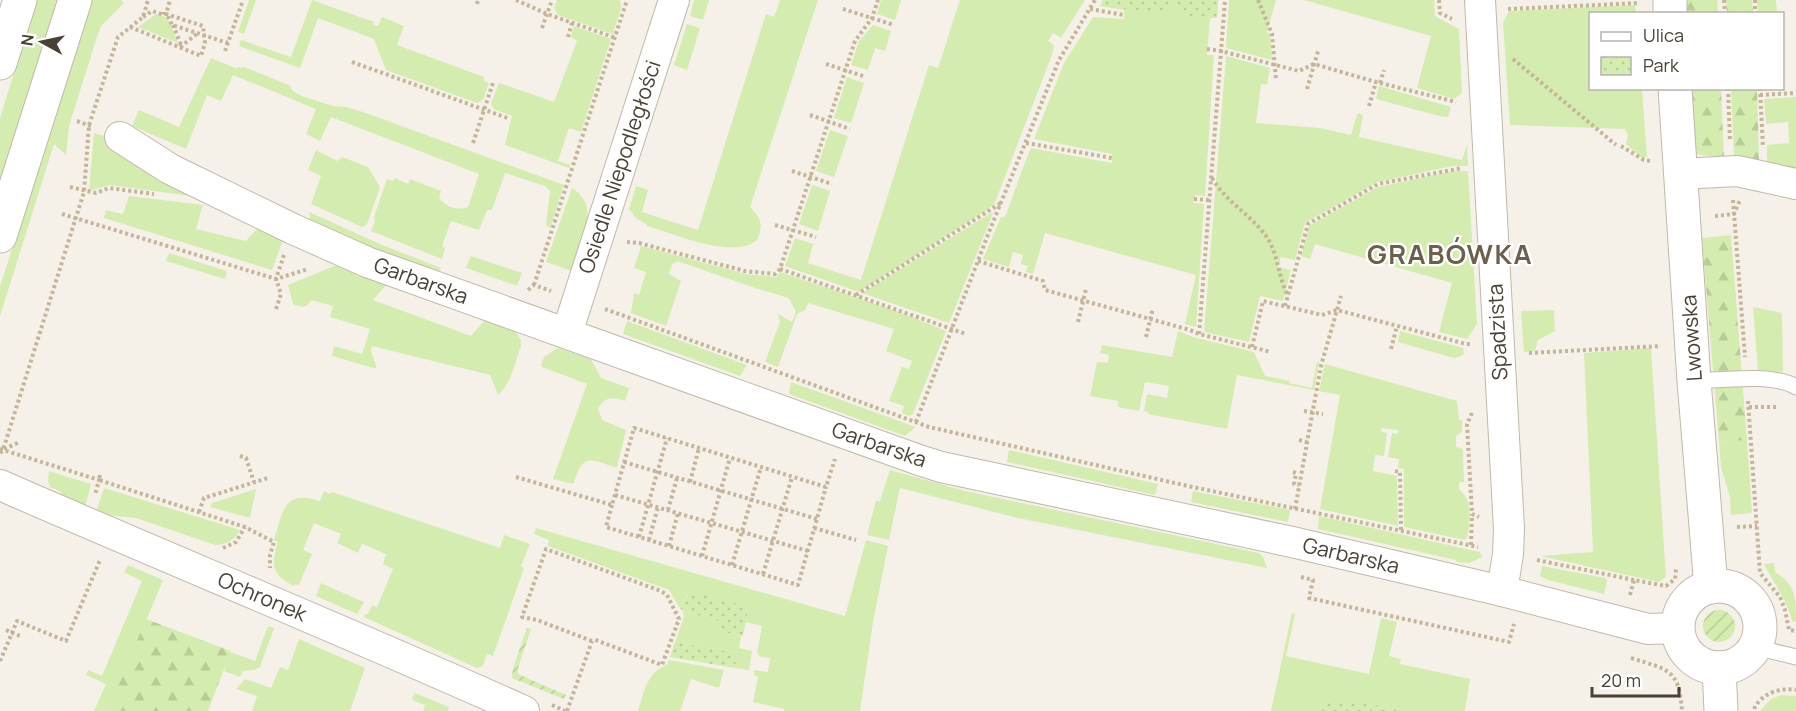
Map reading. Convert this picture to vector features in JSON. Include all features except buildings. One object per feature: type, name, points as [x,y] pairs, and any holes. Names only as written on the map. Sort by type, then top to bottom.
[{"type":"street","points":[[0,63],[20,0]]},
{"type":"street","points":[[0,236],[75,0]]},
{"type":"street","name":"Osiedle Niepodległości","points":[[567,333],[674,0]]},
{"type":"street","points":[[1655,1],[1668,12]]},
{"type":"street","name":"Spadzista","points":[[1489,5],[1509,529],[1508,554],[1502,591]]},
{"type":"street","name":"Lwowska","points":[[1676,90],[1694,381],[1711,587]]},
{"type":"street","name":"Garbarska","points":[[120,137],[170,169],[367,262],[941,467],[1292,543],[1502,591],[1648,628],[1678,628]]},
{"type":"street","points":[[1681,174],[1737,171],[1796,184]]},
{"type":"street","name":"Ochronek","points":[[0,485],[524,711]]},
{"type":"street","points":[[1711,587],[1731,588],[1743,594],[1758,614],[1760,627],[1755,647],[1743,660],[1732,666],[1719,668],[1695,661],[1686,652],[1680,640],[1678,628],[1680,615],[1686,603],[1695,594],[1711,587]]},
{"type":"street","points":[[1719,668],[1721,711]]},
{"type":"lane","points":[[1694,381],[1746,378],[1790,383],[1796,387]]},
{"type":"lane","points":[[1755,647],[1796,657]]},
{"type":"path","points":[[143,17],[148,0]]},
{"type":"path","points":[[164,15],[169,0]]},
{"type":"path","points":[[130,27],[201,56],[205,43],[203,26],[166,14],[169,0]]},
{"type":"path","points":[[225,51],[243,0]]},
{"type":"path","points":[[516,0],[547,14],[616,38]]},
{"type":"path","points":[[542,28],[552,0]]},
{"type":"path","points":[[534,285],[627,0]]},
{"type":"path","points":[[622,239],[620,244],[629,241],[746,271],[775,274],[780,269],[855,41],[872,18],[878,0]]},
{"type":"path","points":[[916,422],[1059,60],[1095,0]]},
{"type":"path","points":[[1199,334],[1225,0]]},
{"type":"path","points":[[1258,0],[1272,34],[1276,80]]},
{"type":"path","points":[[1489,5],[1655,1]]},
{"type":"path","points":[[843,9],[894,25]]},
{"type":"path","points":[[1090,9],[1124,15]]},
{"type":"path","points":[[1,451],[84,192],[89,125],[118,37],[152,11],[170,17],[180,46]]},
{"type":"path","points":[[568,37],[572,23]]},
{"type":"path","points":[[172,25],[199,33]]},
{"type":"path","points":[[180,46],[204,32],[228,43]]},
{"type":"path","points":[[1207,49],[1299,71],[1314,64],[1453,103],[1461,102]]},
{"type":"path","points":[[1307,88],[1318,51]]},
{"type":"path","points":[[1510,57],[1618,145],[1644,160],[1652,161]]},
{"type":"path","points":[[352,62],[510,119]]},
{"type":"path","points":[[826,64],[866,77]]},
{"type":"path","points":[[1370,106],[1384,70]]},
{"type":"path","points":[[473,143],[493,84]]},
{"type":"path","points":[[1760,90],[1763,153]]},
{"type":"path","points":[[1760,95],[1796,93]]},
{"type":"path","points":[[810,115],[850,129]]},
{"type":"path","points":[[77,121],[89,125]]},
{"type":"path","points":[[1026,143],[1112,158]]},
{"type":"path","points":[[1285,306],[1308,224],[1378,184],[1454,168]]},
{"type":"path","points":[[792,171],[832,184]]},
{"type":"path","points":[[1211,177],[1222,195],[1256,224],[1271,243],[1287,296]]},
{"type":"path","points":[[1194,199],[1209,200]]},
{"type":"path","points":[[856,295],[1002,203]]},
{"type":"path","points":[[62,214],[276,279],[281,294],[276,309]]},
{"type":"path","points":[[1711,216],[1734,214]]},
{"type":"path","points":[[775,225],[816,237]]},
{"type":"path","points":[[978,261],[1043,281],[1045,290],[1271,352]]},
{"type":"path","points":[[780,269],[966,334]]},
{"type":"path","points":[[1078,322],[1086,289]]},
{"type":"path","points":[[1293,516],[1321,366],[1341,296]]},
{"type":"path","points":[[1252,347],[1263,301],[1322,315],[1337,310],[1466,345]]},
{"type":"path","points":[[601,307],[941,430],[1508,554]]},
{"type":"path","points":[[1146,337],[1152,308]]},
{"type":"path","points":[[1391,349],[1397,326]]},
{"type":"path","points":[[1519,354],[1661,346]]},
{"type":"path","points":[[1749,407],[1777,407]]},
{"type":"path","points":[[1304,411],[1323,414]]},
{"type":"path","points":[[826,487],[634,428],[606,527],[798,585],[843,433]]},
{"type":"path","points":[[639,537],[667,438]]},
{"type":"path","points":[[1299,440],[1307,442]]},
{"type":"path","points":[[1,451],[20,442]]},
{"type":"path","points":[[690,482],[699,448]]},
{"type":"path","points":[[1,451],[100,477],[260,534]]},
{"type":"path","points":[[240,456],[246,458],[255,482]]},
{"type":"path","points":[[702,556],[730,458]]},
{"type":"path","points":[[624,462],[817,519]]},
{"type":"path","points":[[732,565],[761,467]]},
{"type":"path","points":[[1395,471],[1400,472],[1401,530]]},
{"type":"path","points":[[1293,472],[1296,473],[1294,484],[1299,485]]},
{"type":"path","points":[[516,477],[612,505]]},
{"type":"path","points":[[763,574],[792,477]]},
{"type":"path","points":[[199,512],[204,498],[268,478]]},
{"type":"path","points":[[668,510],[678,478]]},
{"type":"path","points":[[615,495],[808,551]]},
{"type":"path","points":[[649,540],[658,507]]},
{"type":"path","points":[[669,546],[678,513]]},
{"type":"path","points":[[1471,545],[1472,513]]},
{"type":"path","points":[[814,528],[856,540]]},
{"type":"path","points":[[546,549],[661,591],[667,595],[679,619],[662,665],[593,639],[522,617],[546,549]]},
{"type":"path","points":[[0,661],[17,621],[66,641],[100,558]]},
{"type":"path","points":[[1295,576],[1313,580],[1309,598],[1509,642],[1515,620]]},
{"type":"path","points":[[6,630],[20,636]]},
{"type":"path","points":[[567,711],[593,639]]},
{"type":"path","points":[[1623,655],[1655,665],[1678,680],[1682,711]]},
{"type":"path","points":[[1754,711],[1762,698],[1771,693],[1783,689],[1796,690]]},
{"type":"green space","points":[[37,0],[59,0],[0,185],[0,118]]},
{"type":"green space","points":[[91,0],[121,0],[124,3],[101,26],[69,126],[66,155],[54,144],[0,316],[0,287]]},
{"type":"green space","points":[[249,0],[256,0],[244,34],[238,32]]},
{"type":"green space","points":[[312,0],[374,22],[373,25],[378,26],[382,17],[404,26],[397,45],[484,77],[484,81],[489,83],[483,100],[477,103],[386,70],[374,39],[318,18],[300,68],[239,46],[241,40],[291,57]]},
{"type":"green space","points":[[557,0],[620,0],[621,8],[613,34],[558,15],[554,8]]},
{"type":"green space","points":[[694,0],[709,0],[703,20],[690,16]]},
{"type":"green space","points":[[780,0],[818,0],[750,207],[760,222],[757,240],[747,245],[719,246],[704,244],[647,226],[629,209],[636,186],[648,190],[642,212],[698,230],[766,14],[774,17]]},
{"type":"green space","points":[[881,0],[901,0],[895,20],[877,14]]},
{"type":"green space","points":[[960,0],[1085,0],[1061,38],[1053,33],[1048,41],[1054,45],[1052,55],[994,205],[859,292],[785,266],[795,238],[813,244],[808,263],[861,280],[929,65],[938,68]]},
{"type":"green space","points":[[1103,0],[1218,0],[1217,18],[1210,18],[1207,55],[1214,55],[1205,196],[1195,195],[1193,203],[1204,204],[1196,327],[1185,324],[1196,275],[1045,233],[1033,274],[1026,272],[1028,266],[1021,264],[1023,255],[1013,252],[1009,267],[983,259],[1001,217],[1005,217],[1031,148],[1112,163],[1112,154],[1034,139],[1064,63],[1093,17],[1124,19],[1124,10],[1100,6]]},
{"type":"green space","points":[[1103,0],[1218,0],[1217,18],[1190,16],[1175,7],[1160,13],[1100,6]]},
{"type":"green space","points":[[1229,0],[1276,0],[1267,32],[1270,34],[1272,60],[1226,48]]},
{"type":"green space","points":[[1304,0],[1434,0],[1435,16],[1459,29],[1462,93],[1454,99],[1417,88],[1431,36]]},
{"type":"green space","points":[[1685,0],[1717,0],[1718,12],[1686,12]]},
{"type":"green space","points":[[1726,0],[1752,0],[1753,12],[1727,12]]},
{"type":"green space","points":[[1757,0],[1776,0],[1777,12],[1758,12]]},
{"type":"green space","points":[[1635,5],[1636,12],[1589,12],[1589,90],[1642,90],[1647,157],[1641,157],[1626,144],[1628,135],[1625,129],[1510,125],[1503,23],[1509,11]]},
{"type":"green space","points":[[156,14],[168,18],[178,43],[138,27]]},
{"type":"green space","points":[[687,24],[700,28],[687,70],[674,65]]},
{"type":"green space","points":[[873,25],[891,31],[885,51],[875,48],[868,70],[851,65],[859,41]]},
{"type":"green space","points":[[574,26],[611,39],[581,132],[569,128],[558,161],[570,165],[569,168],[505,145],[512,116],[494,109],[491,103],[499,83],[554,102],[577,41],[571,37]]},
{"type":"green space","points":[[1226,56],[1270,68],[1267,85],[1261,84],[1256,123],[1320,128],[1351,135],[1359,113],[1363,116],[1359,137],[1462,160],[1467,144],[1468,166],[1453,166],[1377,182],[1305,223],[1295,260],[1281,257],[1278,267],[1291,270],[1283,301],[1260,296],[1249,342],[1204,332]]},
{"type":"green space","points":[[211,58],[235,68],[244,67],[289,85],[294,92],[302,96],[333,106],[363,112],[564,185],[550,228],[546,225],[550,191],[545,186],[505,173],[492,210],[487,210],[479,230],[451,221],[442,246],[445,248],[442,259],[371,231],[387,179],[393,181],[395,178],[408,184],[410,179],[441,191],[439,198],[442,201],[448,206],[459,209],[468,207],[479,174],[331,117],[320,141],[306,134],[316,109],[233,75],[221,101],[207,95],[186,149],[132,126],[139,110],[179,127]]},
{"type":"green space","points":[[847,77],[864,83],[851,123],[834,118]]},
{"type":"green space","points":[[1379,86],[1451,107],[1448,117],[1376,99]]},
{"type":"green space","points":[[1691,90],[1721,90],[1724,158],[1695,154]]},
{"type":"green space","points":[[1731,90],[1757,90],[1759,161],[1734,156]]},
{"type":"green space","points":[[1796,97],[1796,168],[1767,162],[1767,145],[1789,143],[1788,122],[1766,124],[1764,99]]},
{"type":"green space","points":[[830,130],[848,136],[834,177],[816,171]]},
{"type":"green space","points":[[94,133],[108,137],[205,198],[110,185],[89,191]]},
{"type":"green space","points":[[316,150],[337,161],[342,157],[368,167],[380,187],[367,224],[362,227],[311,204],[321,176],[308,170]]},
{"type":"green space","points":[[1454,171],[1468,171],[1477,324],[1467,339],[1439,332],[1452,283],[1315,244],[1310,259],[1301,256],[1309,226],[1378,187]]},
{"type":"green space","points":[[812,185],[830,191],[818,231],[799,224]]},
{"type":"green space","points":[[572,188],[581,196],[588,216],[584,238],[572,271],[546,262]]},
{"type":"green space","points":[[129,196],[203,205],[196,229],[246,241],[257,229],[283,240],[272,270],[104,218],[106,210],[123,214]]},
{"type":"green space","points":[[309,212],[441,268],[436,274],[311,224]]},
{"type":"green space","points":[[993,213],[949,323],[862,293]]},
{"type":"green space","points":[[1731,235],[1747,440],[1719,442],[1702,238]]},
{"type":"green space","points":[[641,246],[746,274],[777,277],[780,272],[899,312],[946,331],[913,414],[909,416],[902,413],[904,406],[889,401],[902,367],[909,369],[912,361],[886,351],[894,329],[808,303],[805,310],[797,314],[778,367],[765,362],[780,322],[778,314],[792,322],[796,312],[789,298],[677,261],[672,265],[669,274],[681,281],[666,326],[631,313],[634,293],[639,295],[646,272],[634,268]]},
{"type":"green space","points":[[169,253],[227,271],[225,279],[166,261]]},
{"type":"green space","points":[[471,256],[522,273],[517,286],[466,268]]},
{"type":"green space","points":[[337,265],[387,284],[373,300],[471,336],[485,320],[515,331],[521,340],[521,346],[506,385],[498,395],[490,375],[372,346],[371,351],[377,369],[332,356],[334,346],[362,354],[370,329],[330,317],[333,306],[311,300],[308,305],[304,306],[293,304],[288,285]]},
{"type":"green space","points":[[1753,307],[1782,313],[1783,372],[1758,370]]},
{"type":"green space","points":[[1554,310],[1555,331],[1538,340],[1535,351],[1524,352],[1521,311]]},
{"type":"green space","points":[[627,321],[747,365],[740,376],[623,334]]},
{"type":"green space","points":[[1178,331],[1254,352],[1265,376],[1290,381],[1289,383],[1312,388],[1317,362],[1319,363],[1314,390],[1237,375],[1227,429],[1148,414],[1144,411],[1147,394],[1167,398],[1169,386],[1145,382],[1139,411],[1118,407],[1118,401],[1090,396],[1097,362],[1108,363],[1109,355],[1100,353],[1102,345],[1172,357]]},
{"type":"green space","points":[[1400,331],[1463,348],[1464,354],[1454,358],[1398,342]]},
{"type":"green space","points":[[558,348],[591,359],[601,378],[629,388],[625,401],[617,398],[609,399],[603,402],[598,409],[602,420],[626,430],[617,467],[593,461],[584,462],[573,484],[553,479],[587,384],[542,367],[544,357]]},
{"type":"green space","points":[[1651,348],[1666,577],[1659,582],[1540,556],[1593,552],[1584,353]]},
{"type":"green space","points":[[1325,364],[1457,401],[1459,420],[1462,420],[1462,432],[1456,436],[1456,447],[1463,449],[1464,482],[1459,482],[1459,490],[1467,499],[1470,512],[1467,538],[1464,540],[1404,527],[1404,469],[1398,468],[1399,459],[1388,457],[1392,433],[1398,434],[1398,430],[1382,428],[1381,432],[1387,433],[1384,456],[1375,455],[1373,471],[1397,476],[1398,526],[1320,509],[1340,395],[1319,391]]},
{"type":"green space","points":[[791,382],[916,427],[905,436],[789,394]]},
{"type":"green space","points":[[1747,440],[1752,513],[1731,515],[1730,497],[1721,467],[1719,442]]},
{"type":"green space","points":[[1009,450],[1158,484],[1155,495],[1007,462]]},
{"type":"green space","points":[[890,470],[965,491],[1259,553],[1267,568],[1018,518],[900,488],[889,540],[867,535],[876,501],[880,501]]},
{"type":"green space","points":[[49,471],[91,484],[85,508],[50,487]]},
{"type":"green space","points":[[104,488],[240,530],[230,541],[215,545],[136,518],[105,515],[96,512]]},
{"type":"green space","points":[[256,489],[250,518],[210,507],[212,503]]},
{"type":"green space","points":[[324,491],[500,548],[504,535],[530,544],[521,566],[524,568],[493,656],[487,654],[483,666],[477,668],[364,617],[372,605],[377,607],[393,569],[383,564],[386,554],[362,544],[358,553],[337,543],[341,534],[314,523],[303,550],[312,554],[299,585],[294,586],[281,578],[274,563],[278,542],[274,540],[283,512],[286,506],[298,498],[320,501]]},
{"type":"green space","points":[[1193,491],[1290,510],[1288,522],[1191,502]]},
{"type":"green space","points":[[1319,516],[1480,552],[1482,557],[1469,563],[1456,562],[1456,560],[1318,529]]},
{"type":"green space","points":[[536,528],[845,616],[866,540],[888,546],[873,622],[860,711],[784,711],[784,709],[753,702],[758,677],[754,675],[754,670],[768,672],[770,658],[760,657],[757,653],[762,626],[746,622],[749,607],[688,594],[679,607],[669,590],[548,546],[549,540],[534,534]]},
{"type":"green space","points":[[1774,563],[1775,572],[1787,582],[1793,592],[1796,622],[1792,621],[1784,599],[1764,564]]},
{"type":"green space","points":[[128,565],[163,580],[108,711],[94,711],[106,684],[86,675],[88,670],[102,676],[142,581],[124,572]]},
{"type":"green space","points":[[1542,566],[1605,578],[1607,580],[1604,594],[1548,580],[1540,576]]},
{"type":"green space","points":[[321,583],[364,602],[357,614],[316,596]]},
{"type":"green space","points":[[691,591],[749,607],[743,636],[728,633],[720,627],[721,622],[683,611],[679,607]]},
{"type":"green space","points":[[1719,610],[1730,615],[1735,626],[1730,637],[1719,642],[1708,637],[1703,626],[1708,615]]},
{"type":"green space","points":[[683,611],[721,622],[728,633],[741,636],[739,648],[752,651],[749,670],[735,668],[737,653],[675,642],[684,617]]},
{"type":"green space","points":[[1292,613],[1295,614],[1286,656],[1369,674],[1381,618],[1397,622],[1389,656],[1401,659],[1400,664],[1470,679],[1465,711],[1271,711]]},
{"type":"green space","points":[[146,619],[231,651],[208,711],[108,711]]},
{"type":"green space","points":[[268,626],[274,628],[260,667],[243,671],[240,677],[224,671],[230,652],[255,661]]},
{"type":"green space","points":[[527,628],[531,629],[518,674],[566,695],[564,699],[512,678],[513,668]]},
{"type":"green space","points":[[299,639],[365,668],[350,711],[252,711],[257,696],[236,689],[245,679],[271,688],[280,667],[288,670]]},
{"type":"green space","points":[[675,642],[737,653],[735,668],[670,657]]},
{"type":"green space","points":[[669,660],[724,670],[719,688],[691,679],[680,711],[638,711],[651,677],[667,665]]},
{"type":"green space","points":[[415,693],[449,707],[448,711],[423,711],[425,705],[412,698]]},
{"type":"green space","points":[[1781,695],[1796,696],[1796,711],[1760,711],[1771,699]]},
{"type":"green space","points":[[1325,699],[1399,708],[1398,711],[1315,711]]},
{"type":"district","name":"GRABÓWKA","points":[[1450,255]]}]
